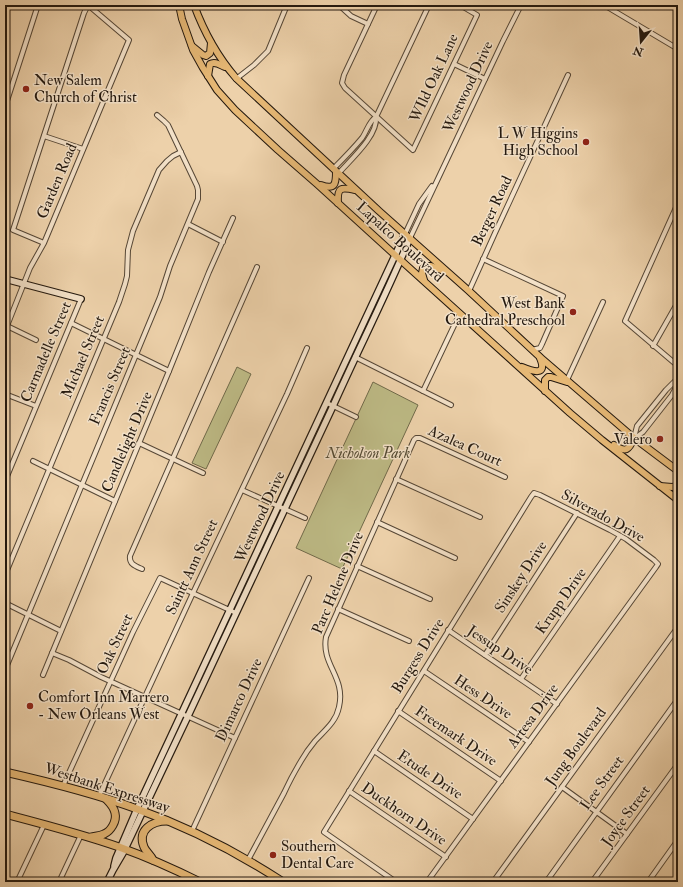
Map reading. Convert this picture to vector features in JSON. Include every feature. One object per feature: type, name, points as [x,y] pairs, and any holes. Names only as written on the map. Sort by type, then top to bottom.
[{"type":"highway","name":"Westbank Expressway","points":[[5,772],[102,797],[169,821],[223,846],[283,882]]},
{"type":"highway","points":[[85,836],[104,834],[114,823],[115,812],[110,804],[102,797]]},
{"type":"highway","points":[[5,814],[122,848],[154,860],[200,882]]},
{"type":"highway","points":[[154,860],[144,847],[144,834],[148,826],[159,821],[169,821]]},
{"type":"main road","name":"Lapalco Boulevard","points":[[179,5],[182,19],[193,50],[217,90],[236,110],[278,150],[545,391],[607,444],[678,500]]},
{"type":"main road","name":"Lapalco Boulevard","points":[[194,5],[211,43],[221,60],[236,79],[538,356],[634,438],[678,471]]},
{"type":"main road","points":[[191,45],[206,56],[210,53],[211,43]]},
{"type":"main road","points":[[208,76],[210,64],[216,63],[227,67]]},
{"type":"main road","points":[[317,184],[326,187],[333,186],[336,182],[336,172]]},
{"type":"main road","points":[[338,203],[338,195],[340,190],[344,188],[357,191]]},
{"type":"main road","points":[[424,281],[422,273],[423,268],[427,266],[447,272]]},
{"type":"main road","points":[[518,366],[538,372],[542,367],[538,356]]},
{"type":"main road","points":[[545,391],[545,380],[548,377],[569,382]]},
{"type":"main road","points":[[591,430],[621,449],[629,448],[634,438]]},
{"type":"main road","points":[[660,486],[678,486]]},
{"type":"street","points":[[5,107],[38,5]]},
{"type":"street","name":"Garden Road","points":[[5,331],[30,268],[44,243],[129,40],[88,5],[84,13],[44,136]]},
{"type":"street","points":[[236,79],[254,65],[268,50],[287,5]]},
{"type":"street","points":[[339,5],[351,16],[368,24]]},
{"type":"street","points":[[376,117],[345,88],[342,83],[344,75],[377,5]]},
{"type":"street","points":[[336,172],[366,144],[370,138],[376,124],[376,117],[429,5]]},
{"type":"street","name":"WIld Oak Lane","points":[[376,117],[413,150],[477,15],[460,5]]},
{"type":"street","name":"Westwood Drive","points":[[140,810],[182,713],[395,255],[438,180],[521,5]]},
{"type":"street","points":[[604,5],[678,49]]},
{"type":"street","points":[[454,64],[485,79]]},
{"type":"street","name":"Berger Road","points":[[469,292],[568,75]]},
{"type":"street","name":"Francis Street","points":[[5,670],[160,297],[168,272],[198,199],[198,190],[168,125],[157,115]]},
{"type":"street","points":[[44,243],[13,230],[44,136],[83,149]]},
{"type":"street","name":"Michael Street","points":[[5,575],[119,302],[127,276],[128,250],[133,230],[159,170],[166,161],[181,152]]},
{"type":"street","name":"Westwood Drive","points":[[107,882],[113,870],[115,860],[188,716],[401,260],[407,236],[419,204],[438,180]]},
{"type":"street","points":[[678,203],[625,321],[678,366]]},
{"type":"street","name":"Candlelight Drive","points":[[43,675],[233,218]]},
{"type":"street","points":[[188,224],[223,242]]},
{"type":"street","points":[[483,259],[563,296],[540,348],[532,350]]},
{"type":"street","points":[[142,569],[132,564],[130,556],[257,267]]},
{"type":"street","points":[[5,279],[81,299]]},
{"type":"street","name":"Carmadelle Street","points":[[5,481],[81,299]]},
{"type":"street","points":[[569,382],[603,302]]},
{"type":"street","points":[[653,346],[678,302]]},
{"type":"street","points":[[423,391],[460,313]]},
{"type":"street","points":[[71,323],[169,371]]},
{"type":"street","points":[[7,326],[36,340]]},
{"type":"street","name":"Saintt Ann Street","points":[[102,797],[145,696],[287,394],[307,348]]},
{"type":"street","points":[[355,357],[451,405]]},
{"type":"street","points":[[634,438],[637,426],[666,390],[678,378]]},
{"type":"street","points":[[634,438],[643,432],[672,395],[678,384]]},
{"type":"street","points":[[5,394],[36,406]]},
{"type":"street","points":[[327,403],[356,417]]},
{"type":"street","name":"Azalea Court","points":[[416,438],[420,438],[505,477]]},
{"type":"street","name":"Parc Helene Drive","points":[[248,860],[301,760],[331,725],[337,714],[340,701],[340,687],[338,679],[328,662],[325,651],[328,632],[396,479],[416,438]]},
{"type":"street","points":[[139,443],[203,473]]},
{"type":"street","points":[[33,461],[115,501]]},
{"type":"street","points":[[396,479],[480,517]]},
{"type":"street","points":[[242,490],[305,518]]},
{"type":"street","name":"Silverado Drive","points":[[534,493],[577,513],[620,536],[658,564]]},
{"type":"street","name":"Burgess Drive","points":[[396,882],[324,832],[534,493]]},
{"type":"street","name":"Sinskey Drive","points":[[485,655],[577,513]]},
{"type":"street","points":[[377,522],[455,558]]},
{"type":"street","name":"Krupp Drive","points":[[521,679],[620,536]]},
{"type":"street","name":"Artesa Drive","points":[[428,882],[658,564]]},
{"type":"street","points":[[357,566],[430,599]]},
{"type":"street","name":"Oak Street","points":[[63,786],[160,578],[193,592]]},
{"type":"street","name":"Dimarco Drive","points":[[192,831],[309,578]]},
{"type":"street","points":[[193,592],[236,613]]},
{"type":"street","points":[[5,603],[61,631]]},
{"type":"street","points":[[338,609],[409,641]]},
{"type":"street","name":"Jung Boulevard","points":[[493,882],[678,627]]},
{"type":"street","name":"Jessup Drive","points":[[448,630],[557,704]]},
{"type":"street","points":[[52,653],[235,738]]},
{"type":"street","name":"Hess Drive","points":[[424,671],[529,742]]},
{"type":"street","name":"Lee Street","points":[[546,882],[678,699]]},
{"type":"street","name":"Freemark Drive","points":[[398,711],[501,781]]},
{"type":"street","name":"Etude Drive","points":[[374,751],[473,819]]},
{"type":"street","name":"Joyce Street","points":[[592,882],[678,764]]},
{"type":"street","points":[[562,786],[627,834]]},
{"type":"street","name":"Duckhorn Drive","points":[[349,791],[446,857]]},
{"type":"street","points":[[17,882],[44,825]]},
{"type":"street","points":[[58,882],[85,836]]},
{"type":"street","points":[[648,882],[678,840]]},
{"type":"green space","points":[[237,367],[251,374],[206,469],[192,463]]},
{"type":"green space","name":"Nicholson Park","points":[[373,382],[418,405],[342,569],[296,548]]},
{"type":"place","name":"New Salem Church of Christ","points":[[26,89]]},
{"type":"place","name":"L W Higgins High School","points":[[586,142]]},
{"type":"place","name":"West Bank Cathedral Preschool","points":[[573,312]]},
{"type":"place","name":"Valero","points":[[660,439]]},
{"type":"place","name":"Comfort Inn Marrero - New Orleans West","points":[[30,706]]},
{"type":"place","name":"Southern Dental Care","points":[[273,855]]}]
